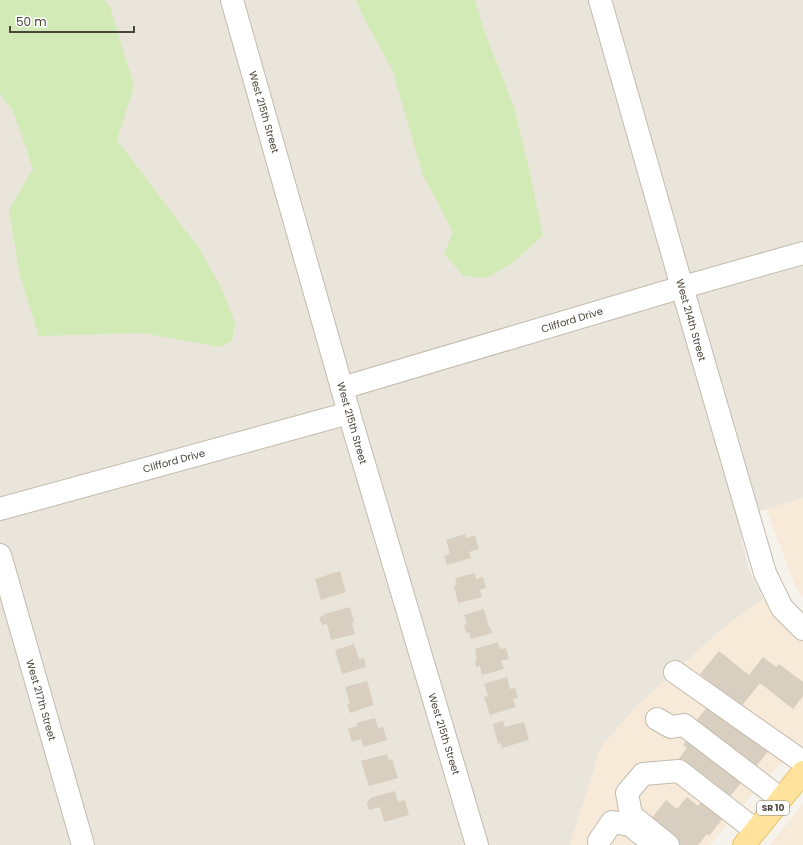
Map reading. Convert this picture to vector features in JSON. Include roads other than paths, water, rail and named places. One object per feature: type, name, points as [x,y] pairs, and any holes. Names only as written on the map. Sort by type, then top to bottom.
[{"type":"main road","name":"SR 10","points":[[750,838],[794,784]]},
{"type":"street","name":"West 215th Street","points":[[232,0],[342,388],[477,845]]},
{"type":"street","name":"West 214th Street","points":[[600,0],[765,573],[782,608],[803,629]]},
{"type":"street","name":"Clifford Drive","points":[[342,388],[803,253]]},
{"type":"street","name":"Clifford Drive","points":[[0,509],[349,412]]},
{"type":"street","name":"West 217th Street","points":[[0,555],[82,845]]},
{"type":"street","points":[[675,672],[803,762]]},
{"type":"street","points":[[657,719],[671,727],[684,725],[794,784]]},
{"type":"street","points":[[668,845],[631,815],[627,793],[643,774],[679,771],[750,838]]},
{"type":"street","points":[[599,841],[612,822],[630,825],[656,845]]}]
